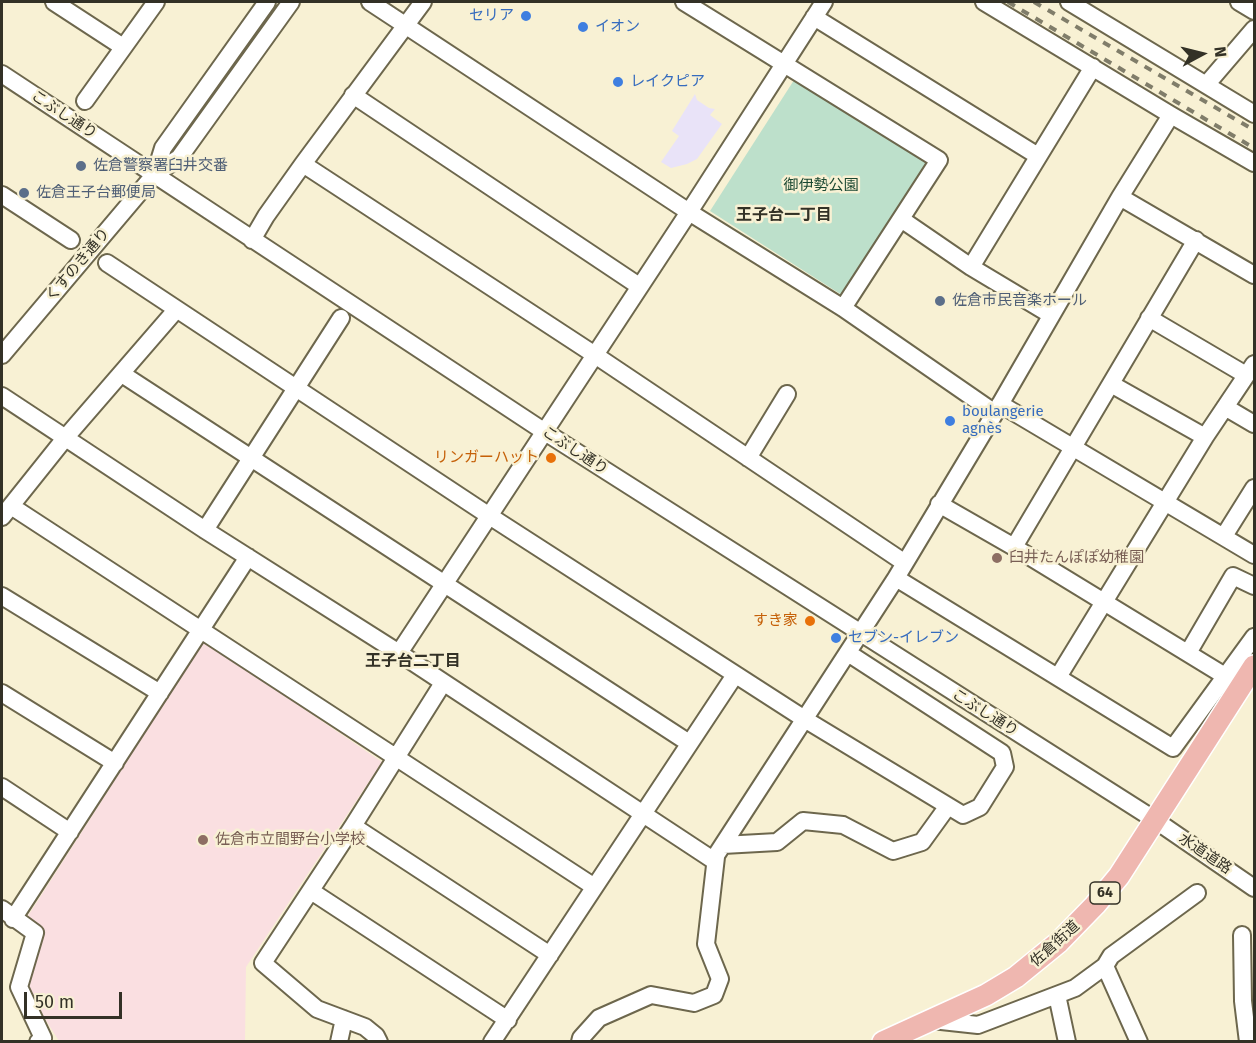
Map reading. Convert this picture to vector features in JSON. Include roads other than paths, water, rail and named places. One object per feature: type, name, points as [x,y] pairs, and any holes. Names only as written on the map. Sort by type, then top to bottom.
[{"type":"main road","name":"佐倉街道","points":[[883,1041],[986,995],[1016,977],[1059,942],[1119,876],[1254,666]]},
{"type":"street","points":[[54,2],[123,47]]},
{"type":"street","points":[[86,101],[156,2]]},
{"type":"street","name":"くすのき通り","points":[[155,174],[163,148],[267,2]]},
{"type":"street","name":"くすのき通り","points":[[2,355],[155,174],[179,158],[291,2]]},
{"type":"street","points":[[370,2],[689,212],[843,308],[998,409],[1074,447],[1254,555]]},
{"type":"street","points":[[252,240],[303,164],[423,2]]},
{"type":"street","points":[[684,2],[939,160],[843,308]]},
{"type":"street","points":[[399,653],[824,2]]},
{"type":"street","points":[[984,2],[1171,116],[1254,163]]},
{"type":"street","points":[[1070,2],[1254,114]]},
{"type":"street","points":[[1239,2],[1254,11]]},
{"type":"street","points":[[814,17],[1038,156]]},
{"type":"street","points":[[1206,85],[1254,29]]},
{"type":"street","points":[[971,267],[1093,67]]},
{"type":"street","name":"こぶし通り","points":[[2,74],[545,432],[1155,820]]},
{"type":"street","points":[[353,95],[639,286]]},
{"type":"street","points":[[2,396],[713,860],[806,720],[900,570],[998,409],[1120,197],[1171,116]]},
{"type":"street","points":[[303,164],[748,458],[900,570],[1058,678],[1173,748],[1254,638]]},
{"type":"street","points":[[2,195],[71,240]]},
{"type":"street","points":[[1120,197],[1254,275]]},
{"type":"street","points":[[901,219],[971,267],[1051,315]]},
{"type":"street","points":[[1014,547],[1196,240]]},
{"type":"street","points":[[107,263],[735,675],[956,810]]},
{"type":"street","points":[[176,310],[66,437],[6,512],[202,630],[593,886]]},
{"type":"street","points":[[205,530],[341,318]]},
{"type":"street","points":[[1058,678],[1165,501],[1250,369],[1149,318]]},
{"type":"street","points":[[122,374],[689,743]]},
{"type":"street","points":[[1111,384],[1205,437]]},
{"type":"street","points":[[748,458],[787,394]]},
{"type":"street","points":[[1225,407],[1254,423]]},
{"type":"street","points":[[1224,536],[1254,488]]},
{"type":"street","points":[[939,504],[1226,676]]},
{"type":"street","points":[[38,1041],[43,1038],[19,987],[35,933],[7,914],[70,832],[248,557]]},
{"type":"street","points":[[1188,653],[1233,576],[1254,586]]},
{"type":"street","points":[[2,596],[160,693]]},
{"type":"street","points":[[720,851],[777,842],[803,821],[843,825],[893,851],[922,842],[956,810],[980,807],[1005,767],[1002,753],[848,653]]},
{"type":"street","points":[[492,1041],[735,675]]},
{"type":"street","points":[[379,1041],[364,1027],[317,1009],[262,963],[353,826],[442,683]]},
{"type":"street","points":[[2,693],[115,763]]},
{"type":"street","points":[[2,787],[70,832]]},
{"type":"street","name":"水道道路","points":[[1155,820],[1254,888]]},
{"type":"street","points":[[353,826],[550,955]]},
{"type":"street","points":[[580,1041],[599,1018],[651,995],[694,1004],[714,995],[720,979],[706,944],[720,851]]},
{"type":"street","points":[[310,891],[508,1020]]},
{"type":"street","points":[[932,1020],[978,1025],[1075,988],[1105,966],[1111,956],[1197,893]]},
{"type":"street","points":[[1242,935],[1243,1001],[1248,1041]]},
{"type":"street","points":[[1105,966],[1139,1041]]},
{"type":"street","points":[[1057,995],[1067,1041]]},
{"type":"street","points":[[339,1041],[344,1019]]},
{"type":"railway","points":[[1008,2],[1254,148]]},
{"type":"railway","points":[[1034,2],[1254,130]]},
{"type":"place","name":"セリア","points":[[526,16]]},
{"type":"place","name":"イオン","points":[[583,27]]},
{"type":"place","name":"レイクピア","points":[[618,82]]},
{"type":"place","name":"佐倉警察署臼井交番","points":[[81,166]]},
{"type":"place","name":"佐倉王子台郵便局","points":[[24,193]]},
{"type":"place","name":"佐倉市民音楽ホール","points":[[940,301]]},
{"type":"place","name":"boulangerie agnès","points":[[950,421]]},
{"type":"place","name":"リンガーハット","points":[[551,458]]},
{"type":"place","name":"臼井たんぽぽ幼稚園","points":[[997,558]]},
{"type":"place","name":"すき家","points":[[810,621]]},
{"type":"place","name":"セブン-イレブン","points":[[836,638]]},
{"type":"place","name":"佐倉市立間野台小学校","points":[[203,840]]},
{"type":"district","name":"王子台一丁目","points":[[784,216]]},
{"type":"district","name":"王子台二丁目","points":[[413,662]]},
{"type":"park label","name":"御伊勢公園","points":[[821,186]]}]
